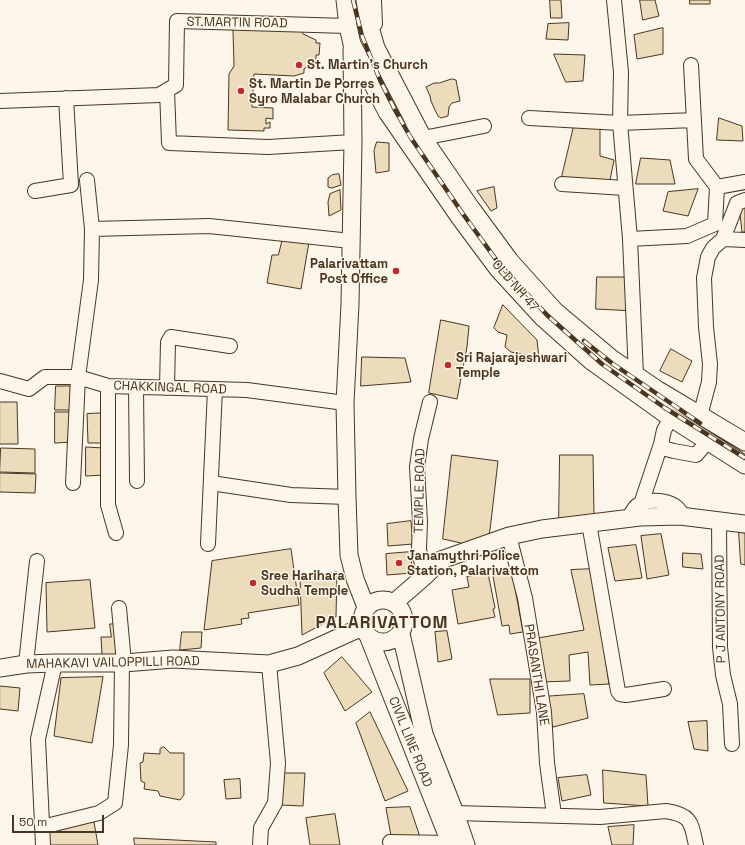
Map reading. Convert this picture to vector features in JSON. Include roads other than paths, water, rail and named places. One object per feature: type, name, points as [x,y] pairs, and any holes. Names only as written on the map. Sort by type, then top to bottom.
[{"type":"main road","name":"OLD NH 47","points":[[345,0],[352,44],[353,142],[345,403],[349,555],[355,579],[366,608]]},
{"type":"main road","name":"OLD NH 47","points":[[365,0],[369,24],[376,48],[423,138],[471,208],[510,261],[555,311],[611,358],[658,390],[745,442]]},
{"type":"main road","name":"OLD NH 47","points":[[352,44],[387,112],[460,218],[498,269],[543,318],[590,360],[671,418],[745,465]]},
{"type":"main road","points":[[395,602],[441,560],[509,536],[542,529],[640,517],[682,517],[745,524]]},
{"type":"main road","points":[[385,599],[395,602],[402,610],[405,620],[401,634],[392,641],[380,643],[366,632],[362,617],[366,608],[374,601],[385,599]]},
{"type":"main road","name":"MAHAKAVI VAILOPPILLI ROAD","points":[[0,668],[26,664],[123,663],[172,659],[269,664],[298,656],[366,632]]},
{"type":"main road","name":"CIVIL LINE ROAD","points":[[366,632],[456,844]]},
{"type":"main road","name":"CIVIL LINE ROAD","points":[[401,634],[424,734],[455,813],[456,844]]},
{"type":"street","points":[[374,0],[376,48]]},
{"type":"street","points":[[614,0],[621,72],[620,123],[630,239],[636,374]]},
{"type":"street","name":"ST.MARTIN ROAD","points":[[167,90],[176,85],[177,21],[348,26]]},
{"type":"street","points":[[630,239],[687,236],[715,224],[717,187],[696,159],[691,65]]},
{"type":"street","points":[[0,101],[159,95],[167,90],[169,143],[268,147],[353,142]]},
{"type":"street","points":[[36,191],[71,185],[66,98]]},
{"type":"street","points":[[529,118],[620,123],[694,120]]},
{"type":"street","points":[[423,138],[484,126]]},
{"type":"street","points":[[73,483],[78,377],[91,280],[92,229],[87,180]]},
{"type":"street","points":[[717,187],[745,182]]},
{"type":"street","points":[[562,184],[625,188]]},
{"type":"street","points":[[700,416],[709,382],[710,364],[706,327],[704,278],[708,257],[713,248],[723,239],[729,220],[737,203],[745,200]]},
{"type":"street","points":[[92,229],[209,226],[351,241]]},
{"type":"street","points":[[723,239],[745,240]]},
{"type":"street","points":[[167,388],[168,342],[171,337],[230,346]]},
{"type":"street","name":"CHAKKINGAL ROAD","points":[[0,381],[29,389],[45,377],[78,377],[108,386],[247,390],[345,403]]},
{"type":"street","points":[[108,386],[108,505],[116,533]]},
{"type":"street","points":[[136,387],[137,480]]},
{"type":"street","points":[[208,544],[215,389]]},
{"type":"street","name":"TEMPLE ROAD","points":[[420,580],[422,565],[419,549],[420,522],[418,467],[421,439],[430,402]]},
{"type":"street","points":[[641,504],[661,444],[664,430],[671,418]]},
{"type":"street","points":[[661,444],[666,449],[696,455],[708,441]]},
{"type":"street","points":[[210,483],[291,495],[347,497]]},
{"type":"street","points":[[629,518],[637,506],[647,501],[667,503],[676,506],[681,511],[682,517]]},
{"type":"street","name":"P J ANTONY ROAD","points":[[719,521],[720,647],[723,675],[730,704],[732,744]]},
{"type":"street","points":[[589,523],[618,691],[620,694],[626,695],[664,689]]},
{"type":"street","name":"PRASANTHI LANE","points":[[509,536],[525,598],[544,712],[547,763],[554,815]]},
{"type":"street","points":[[26,664],[37,561]]},
{"type":"street","points":[[42,826],[99,812],[115,803],[122,745],[123,663],[119,608]]},
{"type":"street","points":[[43,845],[38,739],[55,663]]},
{"type":"street","points":[[260,845],[261,828],[275,803],[278,763],[269,664]]},
{"type":"street","points":[[455,813],[600,817],[666,811],[677,813],[691,822],[696,845]]},
{"type":"street","points":[[390,842],[456,844]]},
{"type":"railway","points":[[353,0],[362,36],[380,80],[395,110],[411,138],[500,265],[547,315],[602,364],[665,408],[745,458]]},
{"type":"railway","points":[[584,341],[613,364],[700,423]]},
{"type":"place","name":"St. Martin's Church","points":[[299,65]]},
{"type":"place","name":"St. Martin De Porres Syro Malabar Church","points":[[241,91]]},
{"type":"place","name":"Palarivattam Post Office","points":[[396,271]]},
{"type":"place","name":"Sri Rajarajeshwari Temple","points":[[448,365]]},
{"type":"place","name":"Janamythri Police Station, Palarivattom","points":[[399,563]]},
{"type":"place","name":"Sree Harihara Sudha Temple","points":[[253,583]]},
{"type":"district","name":"PALARIVATTOM","points":[[382,623]]}]
